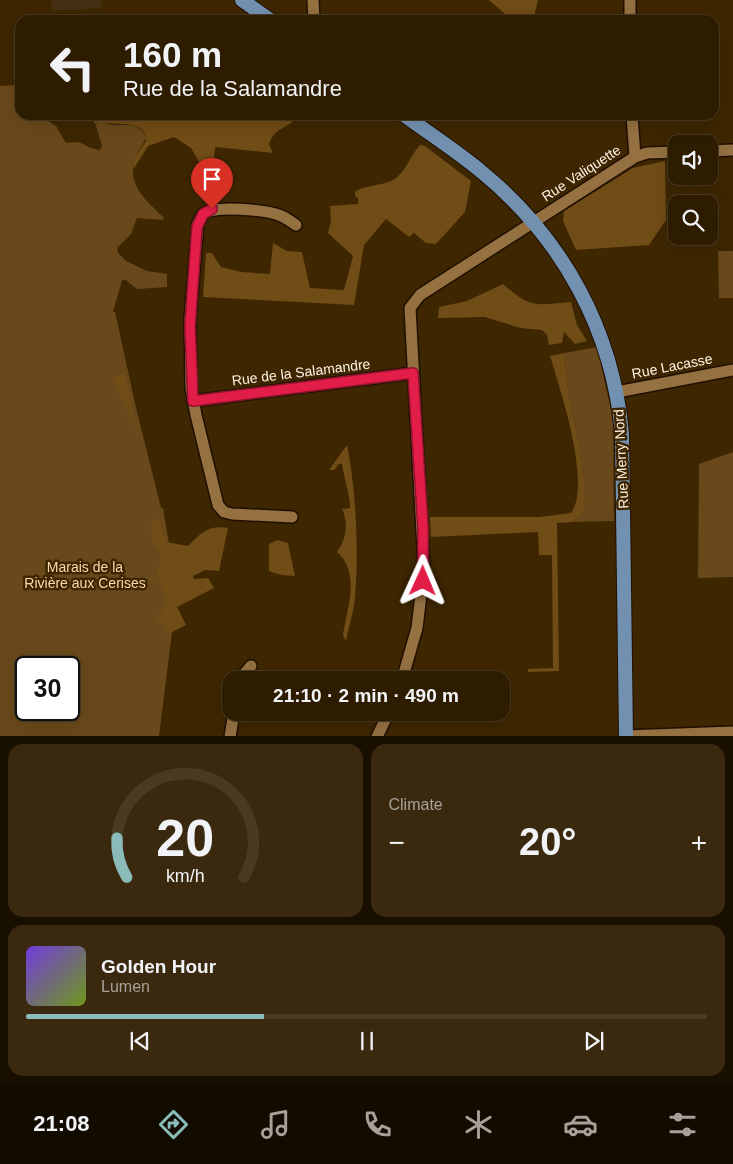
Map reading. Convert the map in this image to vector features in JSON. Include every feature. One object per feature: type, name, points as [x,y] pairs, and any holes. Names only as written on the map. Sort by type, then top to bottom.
[{"type":"main road","points":[[242,0],[263,15]]},
{"type":"main road","name":"Rue Merry Nord","points":[[411,120],[485,174],[533,222],[565,263],[586,301],[603,342],[617,392],[622,434],[626,736]]},
{"type":"street","points":[[313,0],[314,15]]},
{"type":"street","points":[[630,0],[630,15]]},
{"type":"street","name":"Rue Valiquette","points":[[405,671],[417,628],[424,569],[409,313],[416,299],[635,157],[632,120]]},
{"type":"street","points":[[718,151],[733,150]]},
{"type":"street","points":[[635,157],[668,153]]},
{"type":"street","points":[[292,517],[232,514],[221,509],[216,501],[193,401],[190,319],[197,227],[200,217],[206,212],[216,209],[265,212],[279,215],[296,225]]},
{"type":"street","name":"Rue Lacasse","points":[[617,392],[733,370]]},
{"type":"street","name":"Rue de la Salamandre","points":[[193,401],[413,373]]},
{"type":"street","points":[[247,671],[251,666]]},
{"type":"street","points":[[230,736],[232,721]]},
{"type":"street","points":[[376,736],[384,721]]},
{"type":"street","points":[[626,736],[733,732]]},
{"type":"shaded area","points":[[51,0],[101,0],[102,8],[52,11]]},
{"type":"shaded area","points":[[489,0],[538,0],[534,15],[506,15]]},
{"type":"shaded area","points":[[94,120],[295,120],[279,130],[272,138],[269,144],[273,153],[215,147],[213,169],[203,169],[191,148],[174,137],[148,146],[133,170],[134,158],[146,141],[145,133],[135,126],[127,124],[97,122],[95,124]]},
{"type":"shaded area","points":[[420,145],[425,146],[471,181],[465,212],[436,244],[426,243],[414,233],[409,237],[386,219],[364,245],[354,305],[203,297],[206,253],[212,253],[221,267],[241,272],[270,274],[273,243],[287,251],[302,252],[310,288],[344,290],[353,256],[328,233],[331,221],[330,206],[358,204],[355,192],[393,180],[405,168]]},
{"type":"shaded area","points":[[665,161],[666,220],[649,245],[576,250],[563,221],[564,211],[633,168]]},
{"type":"shaded area","points":[[503,284],[520,298],[534,304],[571,302],[577,325],[587,341],[575,344],[564,332],[562,343],[549,345],[547,335],[542,330],[520,328],[485,317],[438,318],[439,307],[467,301]]},
{"type":"shaded area","points":[[565,353],[569,393],[584,471],[585,511],[573,522],[557,523],[559,671],[528,672],[528,669],[553,668],[552,555],[539,555],[538,532],[431,537],[430,517],[539,517],[571,513],[577,499],[576,459],[567,413],[550,356]]},
{"type":"shaded area","points":[[124,372],[137,430],[114,384],[114,379]]},
{"type":"shaded area","points":[[347,445],[355,500],[357,560],[353,613],[346,641],[343,635],[351,591],[349,570],[337,552],[343,542],[346,531],[342,509],[350,508],[350,503],[342,464],[339,464],[334,470],[329,470]]},
{"type":"shaded area","points":[[159,517],[166,542],[188,546],[205,531],[221,527],[228,528],[219,571],[205,570],[193,576],[194,579],[208,578],[214,588],[177,607],[186,625],[168,634],[156,616],[163,611],[167,602],[158,577],[161,552],[153,543],[151,525]]},
{"type":"shaded area","points":[[278,540],[288,543],[295,576],[281,575],[269,571],[269,544]]},
{"type":"green space","name":"Marais de la Rivière aux Cerises","points":[[15,85],[15,120],[46,120],[56,126],[66,143],[81,143],[90,148],[100,150],[102,146],[95,122],[135,126],[146,137],[135,158],[133,176],[145,199],[164,218],[163,220],[137,218],[131,234],[117,248],[118,253],[126,261],[147,271],[167,274],[167,287],[137,289],[126,280],[122,280],[113,312],[115,312],[161,508],[163,508],[170,550],[172,632],[159,736],[0,736],[0,86]]},
{"type":"green space","points":[[718,251],[733,251],[733,298],[719,298]]},
{"type":"green space","points":[[597,347],[613,419],[614,521],[573,522],[585,511],[585,491],[584,471],[566,373],[565,353]]},
{"type":"green space","points":[[733,452],[733,577],[698,578],[699,464]]},
{"type":"route","points":[[212,209],[203,214],[198,220],[197,227],[190,326],[193,401],[413,373],[423,527],[423,581]]}]
